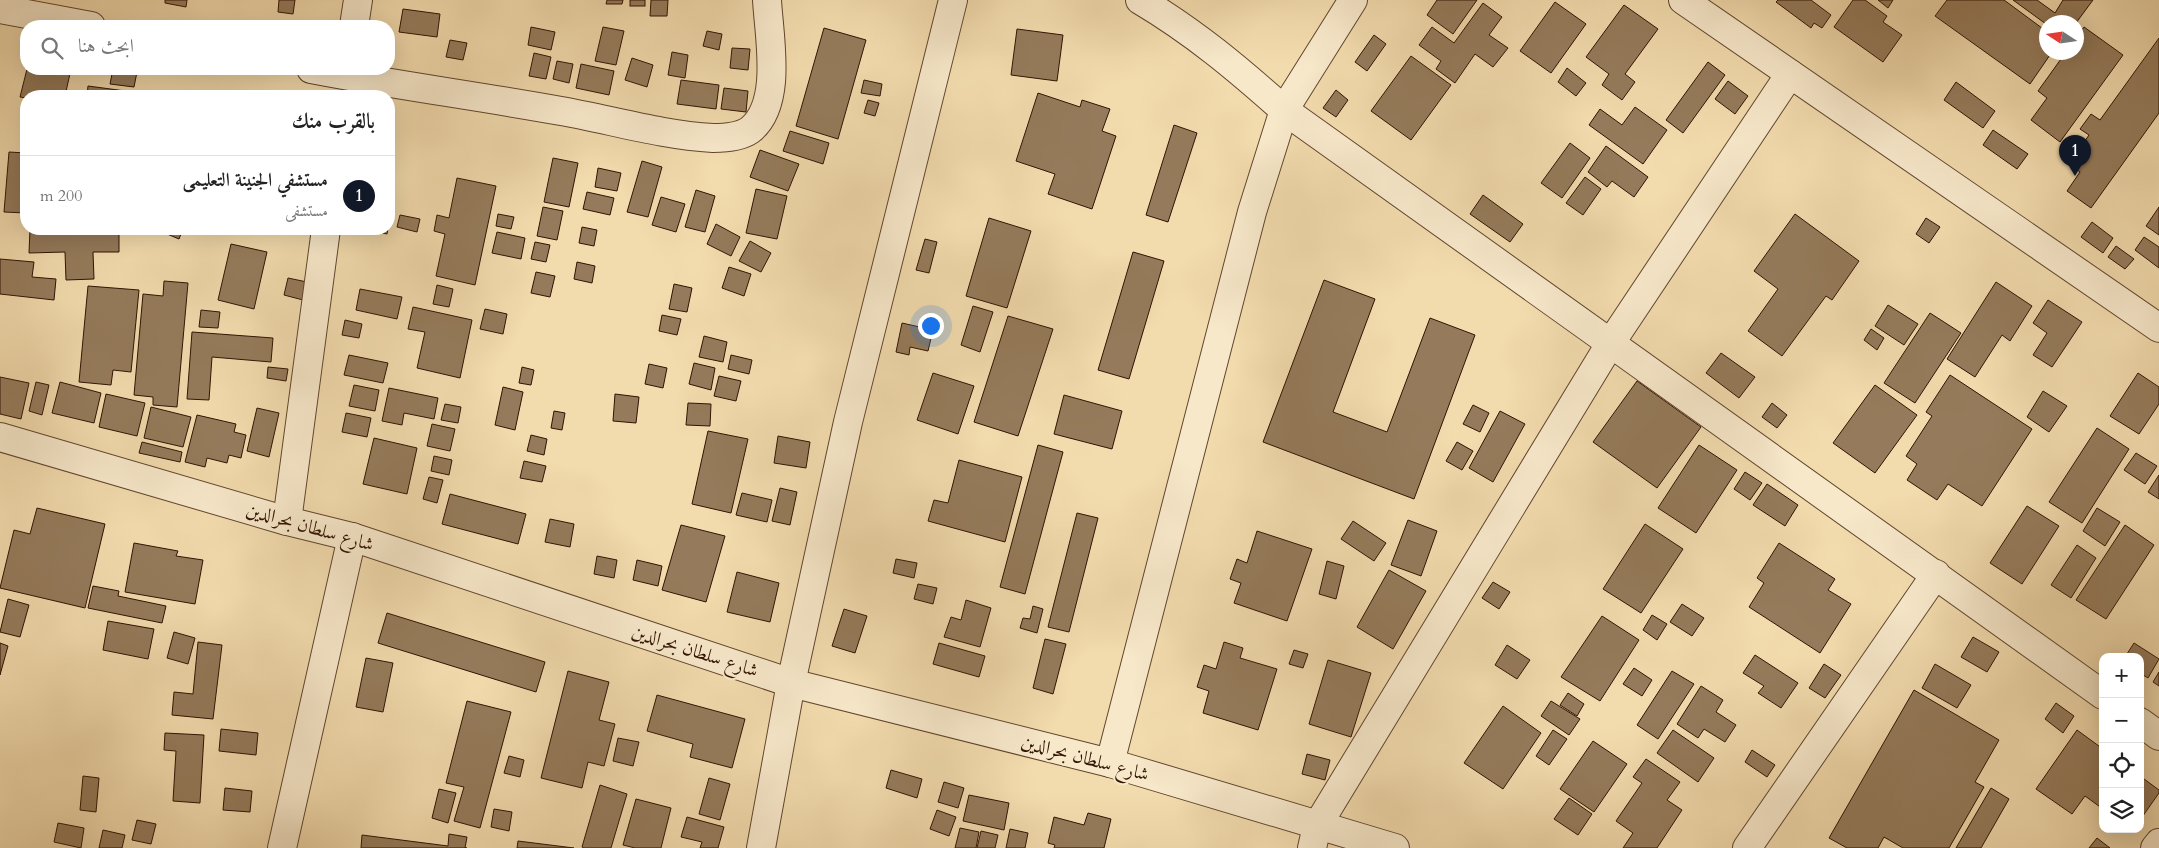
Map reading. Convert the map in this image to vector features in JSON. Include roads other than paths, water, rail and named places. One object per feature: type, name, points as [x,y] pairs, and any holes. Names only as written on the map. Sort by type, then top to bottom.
[{"type":"street","points":[[355,20],[358,0]]},
{"type":"street","points":[[330,75],[346,80],[563,111],[638,129],[714,138],[738,136],[750,130],[760,118],[772,83],[767,0]]},
{"type":"street","points":[[761,848],[791,683],[848,422],[953,0]]},
{"type":"street","points":[[1140,0],[1177,22],[1225,58],[1284,110],[2099,692]]},
{"type":"street","points":[[1110,763],[1252,212],[1284,110],[1353,0]]},
{"type":"street","points":[[1682,0],[2159,328]]},
{"type":"street","points":[[0,9],[59,20]]},
{"type":"street","points":[[1314,837],[1610,344],[1790,74]]},
{"type":"street","points":[[288,521],[325,235]]},
{"type":"street","name":"شارع سلطان بحرالدين","points":[[0,437],[288,521],[352,537],[791,683],[1110,763],[1314,837],[1395,848]]},
{"type":"street","points":[[282,848],[352,537]]},
{"type":"street","points":[[1747,848],[1936,574]]},
{"type":"street","points":[[2144,725],[2159,736]]},
{"type":"street","points":[[2156,848],[2159,843]]},
{"type":"place","name":"مستشفي الجنينة التعليمى","points":[[2075,176]]}]
